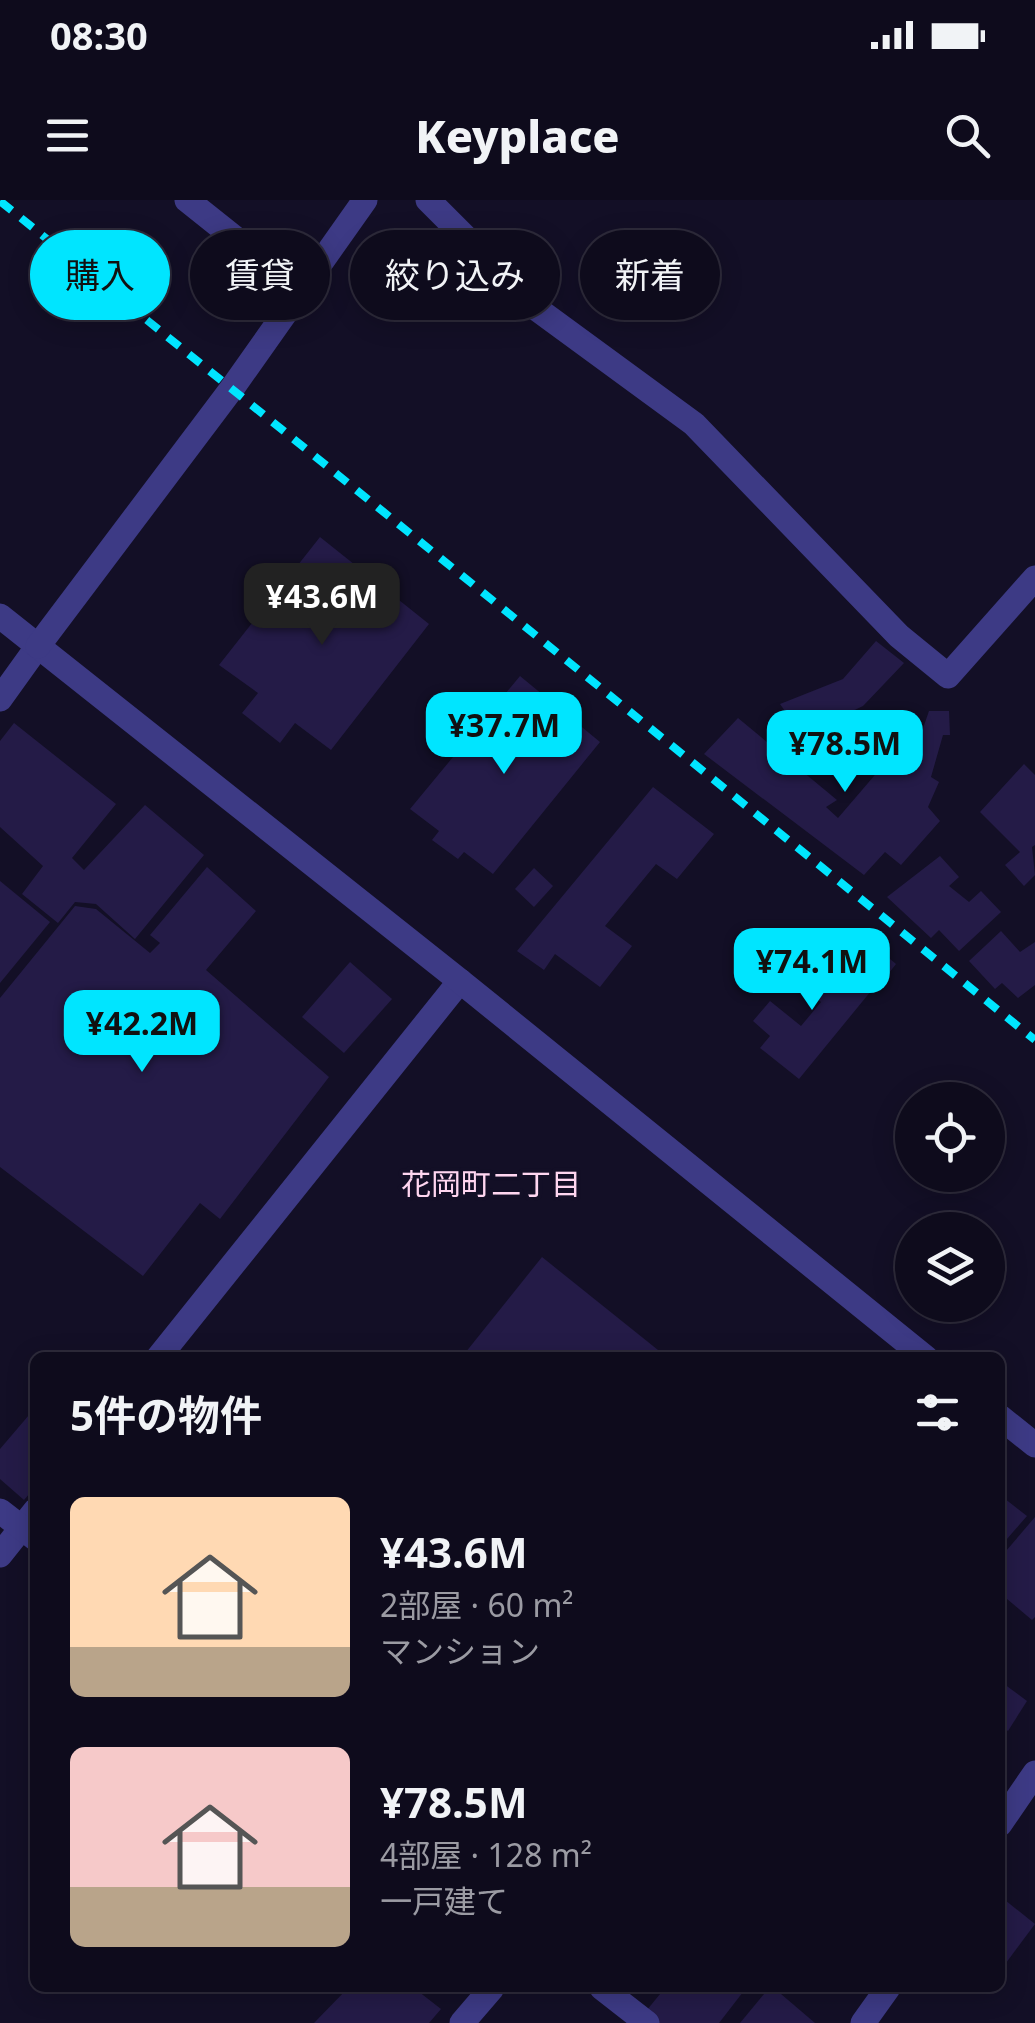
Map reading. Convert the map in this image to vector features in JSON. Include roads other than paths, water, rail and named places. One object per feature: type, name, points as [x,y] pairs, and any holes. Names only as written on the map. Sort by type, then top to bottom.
[{"type":"street","points":[[187,200],[224,230]]},
{"type":"street","points":[[330,250],[365,200]]},
{"type":"street","points":[[428,200],[537,308],[694,424],[899,636],[948,676],[1035,578]]},
{"type":"street","points":[[0,699],[280,320]]},
{"type":"street","points":[[0,616],[919,1352]]},
{"type":"street","points":[[163,1352],[460,981]]},
{"type":"street","points":[[1005,1424],[1035,1445]]},
{"type":"street","points":[[0,1511],[30,1526]]},
{"type":"street","points":[[0,1555],[30,1527]]},
{"type":"street","points":[[1005,1817],[1035,1773]]},
{"type":"street","points":[[462,2023],[489,1992]]},
{"type":"street","points":[[607,1992],[647,2023]]},
{"type":"street","points":[[863,2023],[885,1992]]},
{"type":"railway","points":[[0,201],[1035,1040]]},
{"type":"district","name":"花岡町二丁目","points":[[491,1183]]}]
